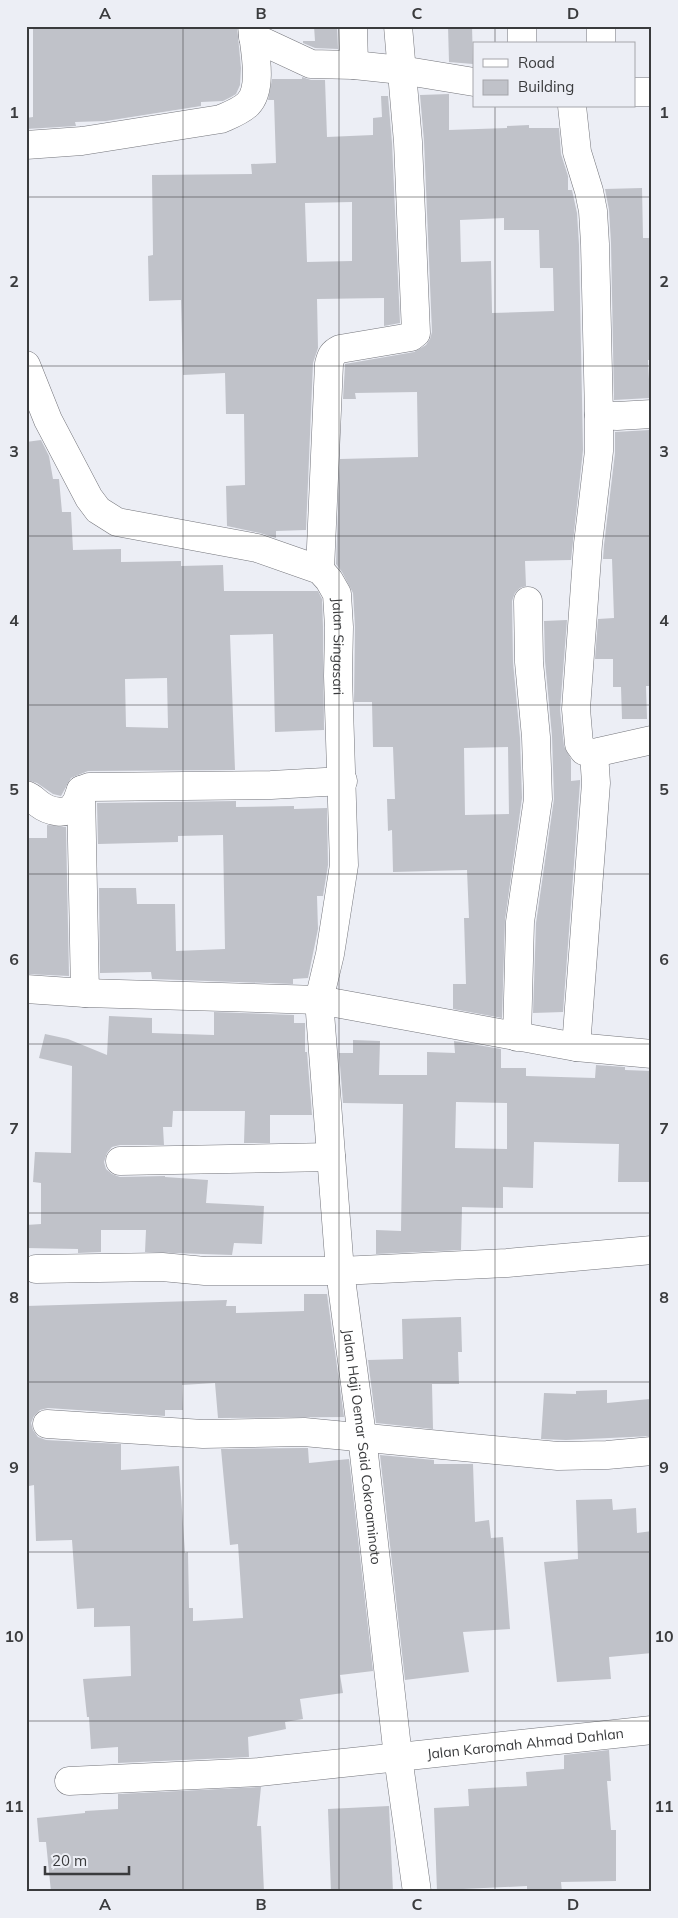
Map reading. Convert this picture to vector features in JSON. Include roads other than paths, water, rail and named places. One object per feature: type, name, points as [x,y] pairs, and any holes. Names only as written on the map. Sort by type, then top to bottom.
[{"type":"street","points":[[353,26],[354,64]]},
{"type":"street","points":[[26,364],[48,420],[89,498],[98,510],[117,522],[257,548],[320,570],[329,364],[331,356],[334,352],[340,350],[411,337],[416,333],[408,142],[398,26]]},
{"type":"street","points":[[522,26],[522,42]]},
{"type":"street","points":[[600,26],[601,42]]},
{"type":"street","points":[[253,32],[311,64],[354,64],[473,82]]},
{"type":"street","points":[[26,145],[82,141],[221,119],[240,110],[250,103],[255,92],[257,78],[253,32]]},
{"type":"street","points":[[636,92],[652,92]]},
{"type":"street","points":[[572,108],[577,152],[593,211],[599,414],[599,451],[588,544],[576,709],[579,744],[584,751],[594,753],[652,740]]},
{"type":"street","points":[[599,414],[617,416],[652,414]]},
{"type":"street","name":"Jalan Singasari","points":[[319,1000],[330,954],[344,865],[337,594],[329,580],[320,570]]},
{"type":"street","points":[[517,1037],[520,922],[538,799],[536,737],[529,662],[528,601]]},
{"type":"street","points":[[576,1047],[596,783],[594,753]]},
{"type":"street","points":[[26,795],[51,811],[58,812],[71,809],[81,790],[89,787],[271,785],[342,781]]},
{"type":"street","points":[[81,790],[85,993]]},
{"type":"street","points":[[26,989],[85,993],[319,1000],[576,1047],[652,1054]]},
{"type":"street","name":"Jalan Haji Oemar Said Cokroaminoto","points":[[319,1000],[340,1271],[362,1436],[398,1757],[417,1892]]},
{"type":"street","points":[[120,1161],[331,1157]]},
{"type":"street","points":[[36,1269],[162,1267],[205,1271],[340,1271],[507,1263],[652,1250]]},
{"type":"street","points":[[47,1424],[202,1434],[304,1432],[558,1456],[607,1455],[652,1451]]},
{"type":"street","name":"Jalan Karomah Ahmad Dahlan","points":[[69,1781],[259,1772],[652,1730]]}]
